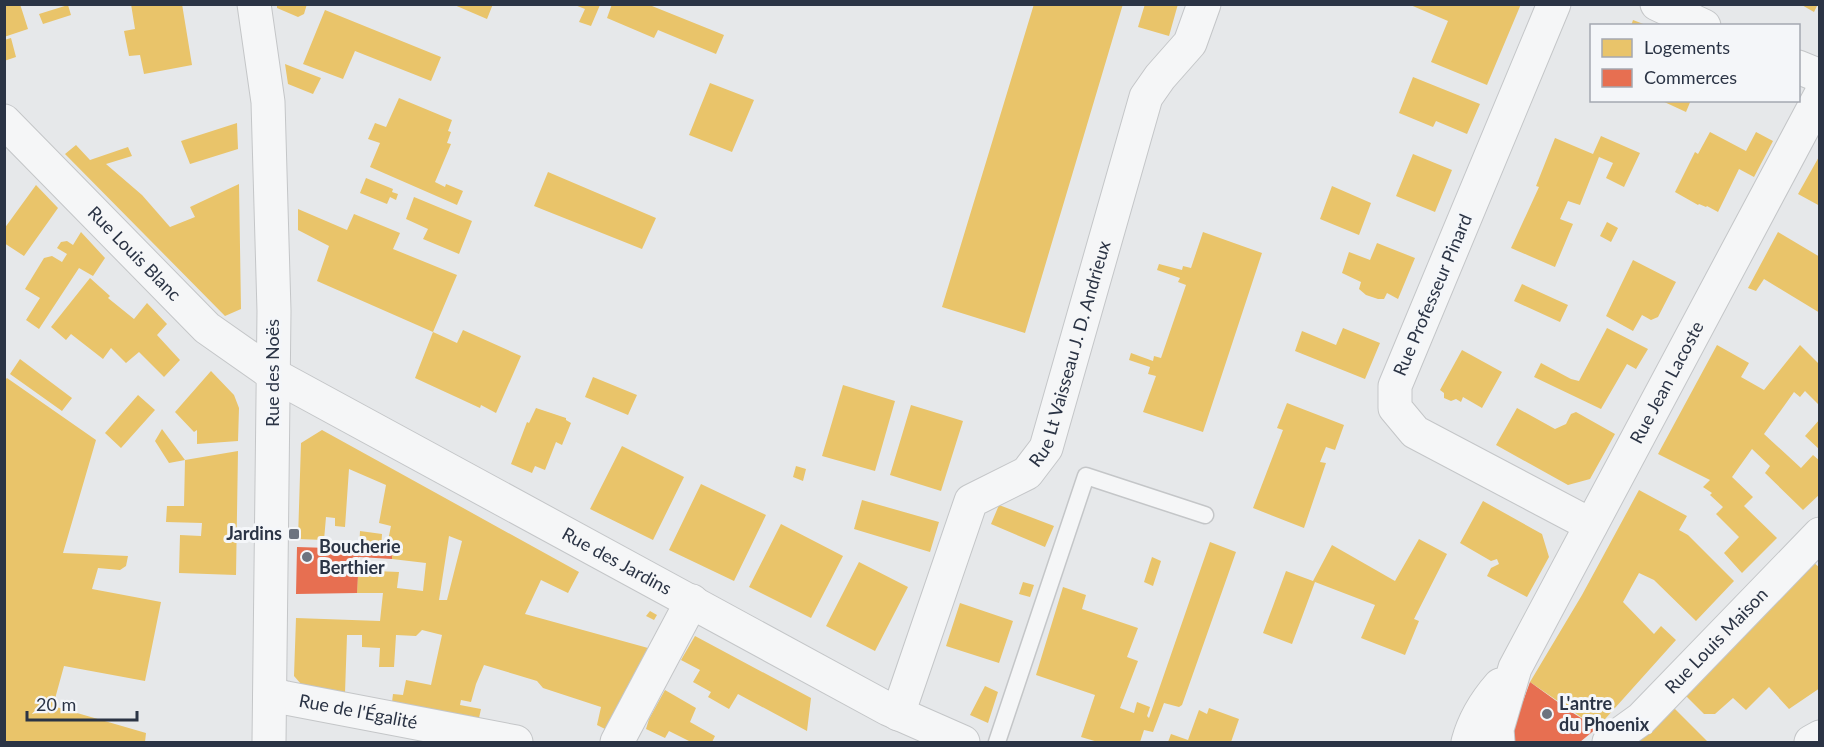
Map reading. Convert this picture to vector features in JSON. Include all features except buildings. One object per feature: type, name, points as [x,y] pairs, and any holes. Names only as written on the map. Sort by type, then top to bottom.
[{"type":"street","name":"Rue des Noës","points":[[254,4],[268,102],[274,375],[269,742]]},
{"type":"street","name":"Rue Lt Vaisseau J. D. Andrieux","points":[[898,714],[971,501],[1027,473],[1046,448],[1146,97],[1190,43],[1204,4]]},
{"type":"street","name":"Rue Professeur Pinard","points":[[1554,4],[1395,386],[1395,408],[1415,432],[1591,525]]},
{"type":"street","points":[[1657,4],[1700,24]]},
{"type":"street","points":[[1800,68],[1820,76]]},
{"type":"street","name":"Rue Jean Lacoste","points":[[1498,742],[1497,729],[1515,668],[1819,97]]},
{"type":"street","name":"Rue Louis Blanc","points":[[4,121],[207,328],[274,375]]},
{"type":"street","name":"Rue des Jardins","points":[[274,375],[945,739]]},
{"type":"street","name":"Rue Louis Maison","points":[[1609,742],[1641,719],[1820,534]]},
{"type":"street","points":[[617,742],[692,601]]},
{"type":"street","name":"Rue Jean Lacoste","points":[[1468,742],[1473,725],[1488,698],[1515,668]]},
{"type":"street","name":"Rue de l'Égalité","points":[[270,694],[516,742]]},
{"type":"street","points":[[1811,742],[1820,737]]},
{"type":"lane","points":[[997,742],[1086,476],[1205,515]]},
{"type":"place","name":"Jardins","points":[[294,534]]},
{"type":"place","name":"Boucherie Berthier","points":[[307,557]]},
{"type":"place","name":"L'antre du Phoenix","points":[[1547,714]]}]
